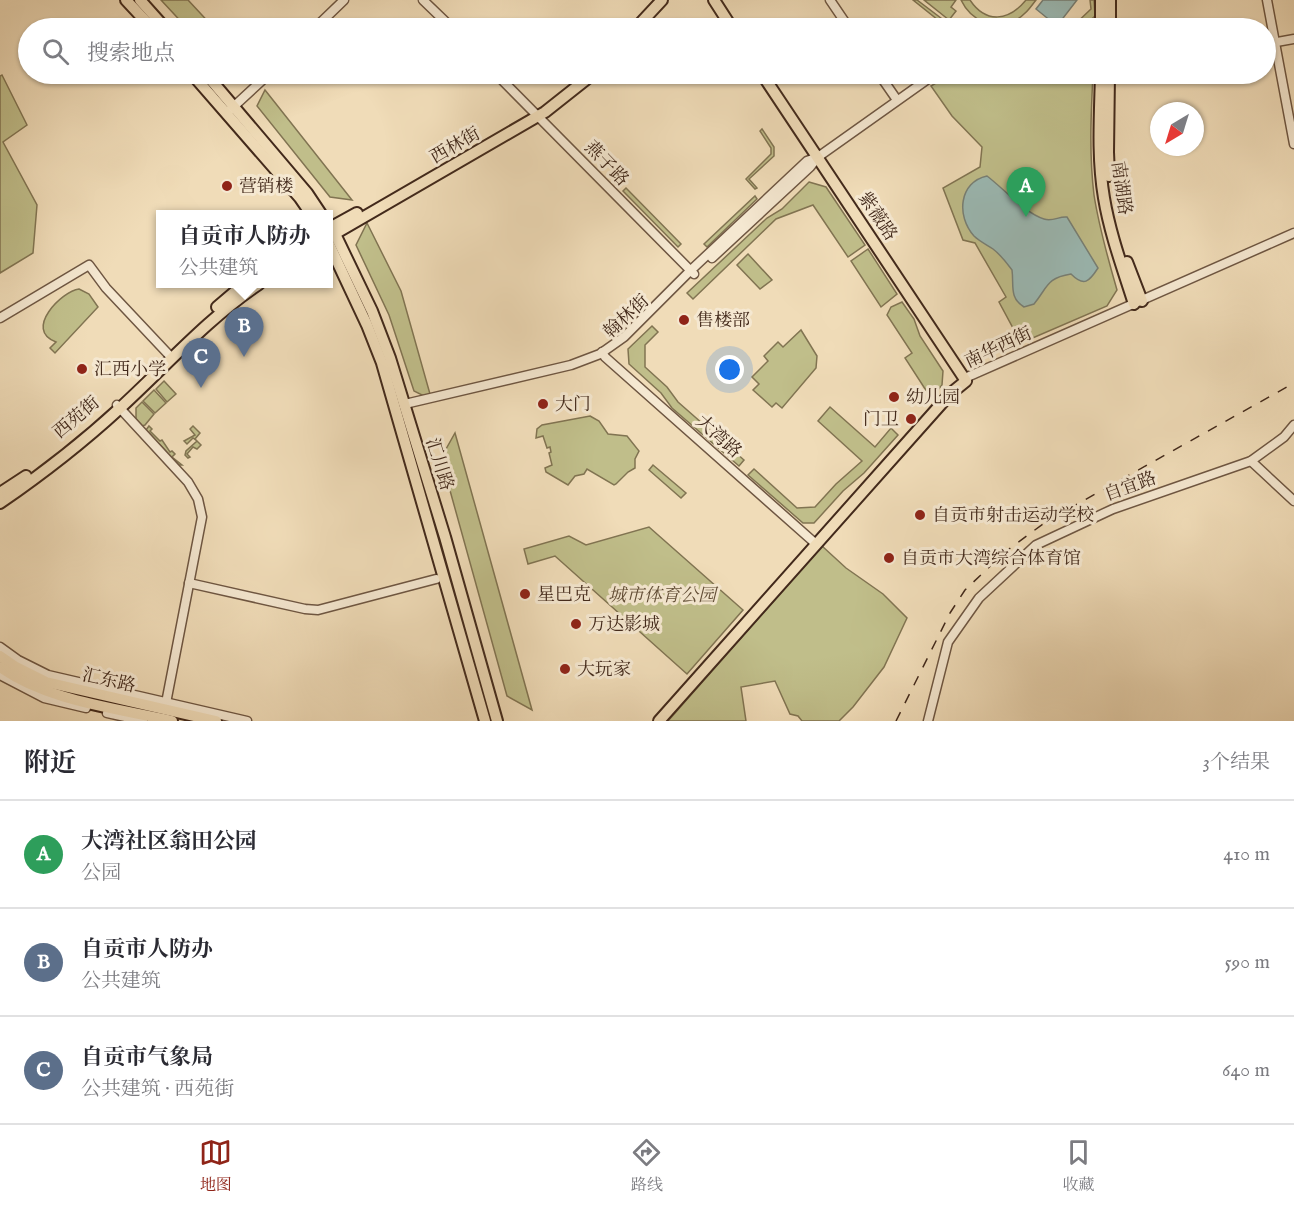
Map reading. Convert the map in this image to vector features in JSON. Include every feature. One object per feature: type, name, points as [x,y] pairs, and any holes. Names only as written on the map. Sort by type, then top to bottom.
[{"type":"main road","points":[[126,0],[143,18]]},
{"type":"main road","points":[[140,0],[156,18]]},
{"type":"main road","points":[[637,18],[653,0]]},
{"type":"main road","points":[[645,18],[662,0]]},
{"type":"main road","points":[[714,0],[726,18]]},
{"type":"main road","points":[[1101,0],[1101,18]]},
{"type":"main road","points":[[1110,0],[1110,18]]},
{"type":"main road","points":[[203,84],[231,109],[307,193],[318,210]]},
{"type":"main road","points":[[213,84],[308,210]]},
{"type":"main road","name":"西林街","points":[[536,114],[572,84]]},
{"type":"main road","name":"西林街","points":[[333,230],[536,114],[579,84]]},
{"type":"main road","name":"紫薇路","points":[[769,84],[964,376]]},
{"type":"main road","name":"南湖路","points":[[1101,84],[1100,150],[1104,197],[1115,246],[1138,302]]},
{"type":"main road","name":"南湖路","points":[[1109,84],[1108,152],[1111,198],[1121,245],[1138,302]]},
{"type":"main road","name":"汇川路","points":[[333,238],[372,311],[406,407],[497,721]]},
{"type":"main road","name":"汇川路","points":[[333,239],[382,363],[485,721]]},
{"type":"main road","name":"西苑街","points":[[0,493],[41,466],[118,406],[170,356],[210,313],[239,288]]},
{"type":"main road","points":[[0,503],[73,450],[211,321],[253,288]]},
{"type":"main road","name":"南华西街","points":[[651,721],[950,394],[966,381],[964,376]]},
{"type":"main road","name":"南华西街","points":[[659,721],[813,542]]},
{"type":"main road","name":"汇东路","points":[[0,656],[46,682],[216,721]]},
{"type":"main road","name":"汇东路","points":[[0,667],[46,693],[172,721]]},
{"type":"street","points":[[325,18],[344,0]]},
{"type":"street","points":[[423,0],[442,18]]},
{"type":"street","points":[[830,0],[842,18]]},
{"type":"street","points":[[1267,0],[1268,18]]},
{"type":"street","points":[[1276,42],[1294,39]]},
{"type":"street","points":[[1276,68],[1294,144]]},
{"type":"street","points":[[231,109],[258,84]]},
{"type":"street","name":"燕子路","points":[[506,84],[692,273]]},
{"type":"street","points":[[886,84],[897,100]]},
{"type":"street","name":"翰林街","points":[[406,407],[576,368],[621,346],[692,273],[810,167],[818,157],[920,84]]},
{"type":"street","name":"南华西街","points":[[964,376],[1294,233]]},
{"type":"street","points":[[0,318],[88,266],[170,356]]},
{"type":"street","name":"大湾路","points":[[604,355],[813,542]]},
{"type":"street","points":[[118,406],[188,482],[198,499],[202,517],[166,702]]},
{"type":"street","name":"自宜路","points":[[928,721],[948,642],[979,598],[1036,544],[1113,509],[1251,461],[1284,437],[1294,425]]},
{"type":"street","points":[[1251,461],[1294,501]]},
{"type":"street","points":[[189,583],[318,610],[436,579]]},
{"type":"street","points":[[0,647],[18,660],[48,675],[247,721]]},
{"type":"street","points":[[0,675],[44,698],[143,721]]},
{"type":"green space","points":[[161,0],[188,0],[205,18],[178,18]]},
{"type":"green space","points":[[913,0],[917,0],[941,18],[936,18]]},
{"type":"green space","points":[[924,0],[956,0],[951,7],[956,11],[951,18],[946,18]]},
{"type":"green space","points":[[961,0],[970,0],[983,13],[998,17],[1012,12],[1026,0],[1036,0],[1019,18],[976,18]]},
{"type":"green space","points":[[1090,0],[1094,0],[1095,16],[1082,18],[1091,9]]},
{"type":"green space","points":[[2,75],[27,125],[3,142],[37,205],[33,253],[0,273],[0,76]]},
{"type":"green space","points":[[934,84],[1093,84],[1092,180],[1101,231],[1117,290],[1107,306],[1021,343],[999,302],[1006,297],[975,243],[963,240],[943,188],[980,167],[982,147],[952,116],[931,86]]},
{"type":"green space","points":[[265,90],[352,200],[330,197],[257,106]]},
{"type":"green space","points":[[762,129],[774,147],[774,156],[749,179],[757,188],[755,189],[746,179],[771,154],[771,148],[760,131]]},
{"type":"green space","points":[[809,182],[826,187],[865,245],[848,257],[813,205],[776,219],[693,299],[687,293],[767,218],[782,209]]},
{"type":"green space","points":[[626,188],[681,244],[678,247],[623,191]]},
{"type":"green space","points":[[755,196],[757,199],[707,247],[704,244]]},
{"type":"green space","points":[[367,223],[401,291],[430,394],[424,396],[414,391],[389,315],[356,245]]},
{"type":"green space","points":[[868,249],[897,294],[881,307],[851,261]]},
{"type":"green space","points":[[748,254],[772,280],[760,289],[737,265]]},
{"type":"green space","points":[[79,289],[89,294],[98,307],[55,353],[50,348],[56,342],[47,336],[43,329],[44,320],[56,303],[72,291]]},
{"type":"green space","points":[[902,302],[914,319],[920,336],[943,371],[942,385],[929,395],[905,358],[912,353],[887,315],[891,307]]},
{"type":"green space","points":[[652,326],[658,332],[645,345],[645,367],[667,387],[678,402],[744,460],[739,466],[672,408],[661,393],[629,364],[628,349]]},
{"type":"green space","points":[[801,330],[817,356],[816,368],[782,408],[776,403],[772,407],[753,390],[759,384],[752,377],[768,361],[764,356],[778,342],[783,347]]},
{"type":"green space","points":[[164,381],[176,394],[167,402],[156,389]]},
{"type":"green space","points":[[154,390],[166,403],[155,413],[143,401]]},
{"type":"green space","points":[[142,402],[154,414],[142,426],[136,419],[136,408]]},
{"type":"green space","points":[[830,407],[875,447],[891,428],[898,435],[814,523],[803,523],[748,475],[754,469],[797,508],[815,507],[862,461],[818,421]]},
{"type":"green space","points":[[590,416],[599,421],[608,434],[627,436],[639,451],[635,459],[635,468],[614,485],[587,469],[584,474],[575,476],[568,485],[546,472],[545,468],[552,465],[550,447],[547,448],[543,436],[536,438],[537,429],[542,425]]},
{"type":"green space","points":[[149,426],[152,429],[150,431],[160,441],[162,440],[170,452],[175,454],[172,457],[182,465],[179,465],[146,430]]},
{"type":"green space","points":[[193,426],[200,433],[195,439],[197,441],[193,438],[187,444],[184,441],[195,435],[190,429]]},
{"type":"green space","points":[[455,433],[532,710],[507,696],[441,458]]},
{"type":"green space","points":[[197,441],[201,445],[197,449],[193,447],[187,454],[190,457],[188,458],[185,455],[186,451]]},
{"type":"green space","points":[[653,465],[686,493],[681,498],[649,470]]},
{"type":"green space","name":"城市体育公园","points":[[649,527],[743,610],[687,674],[555,556],[528,564],[524,549],[569,536],[586,545]]},
{"type":"green space","points":[[822,546],[846,568],[883,594],[907,618],[884,667],[853,707],[839,721],[802,721],[798,716],[790,714],[775,681],[741,687],[746,721],[668,721]]},
{"type":"water","points":[[1043,0],[1077,0],[1063,18],[1047,18],[1036,9]]},
{"type":"water","points":[[987,176],[1037,216],[1047,220],[1067,217],[1098,268],[1092,277],[1083,282],[1071,274],[1057,278],[1048,284],[1034,304],[1024,307],[1019,303],[1013,291],[1012,270],[996,251],[974,236],[964,219],[963,201],[966,192],[978,179]]},
{"type":"railway","points":[[896,721],[950,613],[965,590],[1005,552],[1047,521],[1294,383]]},
{"type":"place","name":"营销楼","points":[[227,186]]},
{"type":"place","name":"大湾社区翁田公园","points":[[1026,217]]},
{"type":"place","name":"售楼部","points":[[684,320]]},
{"type":"place","name":"自贡市人防办","points":[[244,357]]},
{"type":"place","name":"汇西小学","points":[[82,369]]},
{"type":"place","name":"自贡市气象局","points":[[201,388]]},
{"type":"place","name":"幼儿园","points":[[894,397]]},
{"type":"place","name":"大门","points":[[543,404]]},
{"type":"place","name":"门卫","points":[[911,419]]},
{"type":"place","name":"自贡市射击运动学校","points":[[920,515]]},
{"type":"place","name":"自贡市大湾综合体育馆","points":[[889,558]]},
{"type":"place","name":"星巴克","points":[[525,594]]},
{"type":"place","name":"万达影城","points":[[576,624]]},
{"type":"place","name":"大玩家","points":[[565,669]]}]
